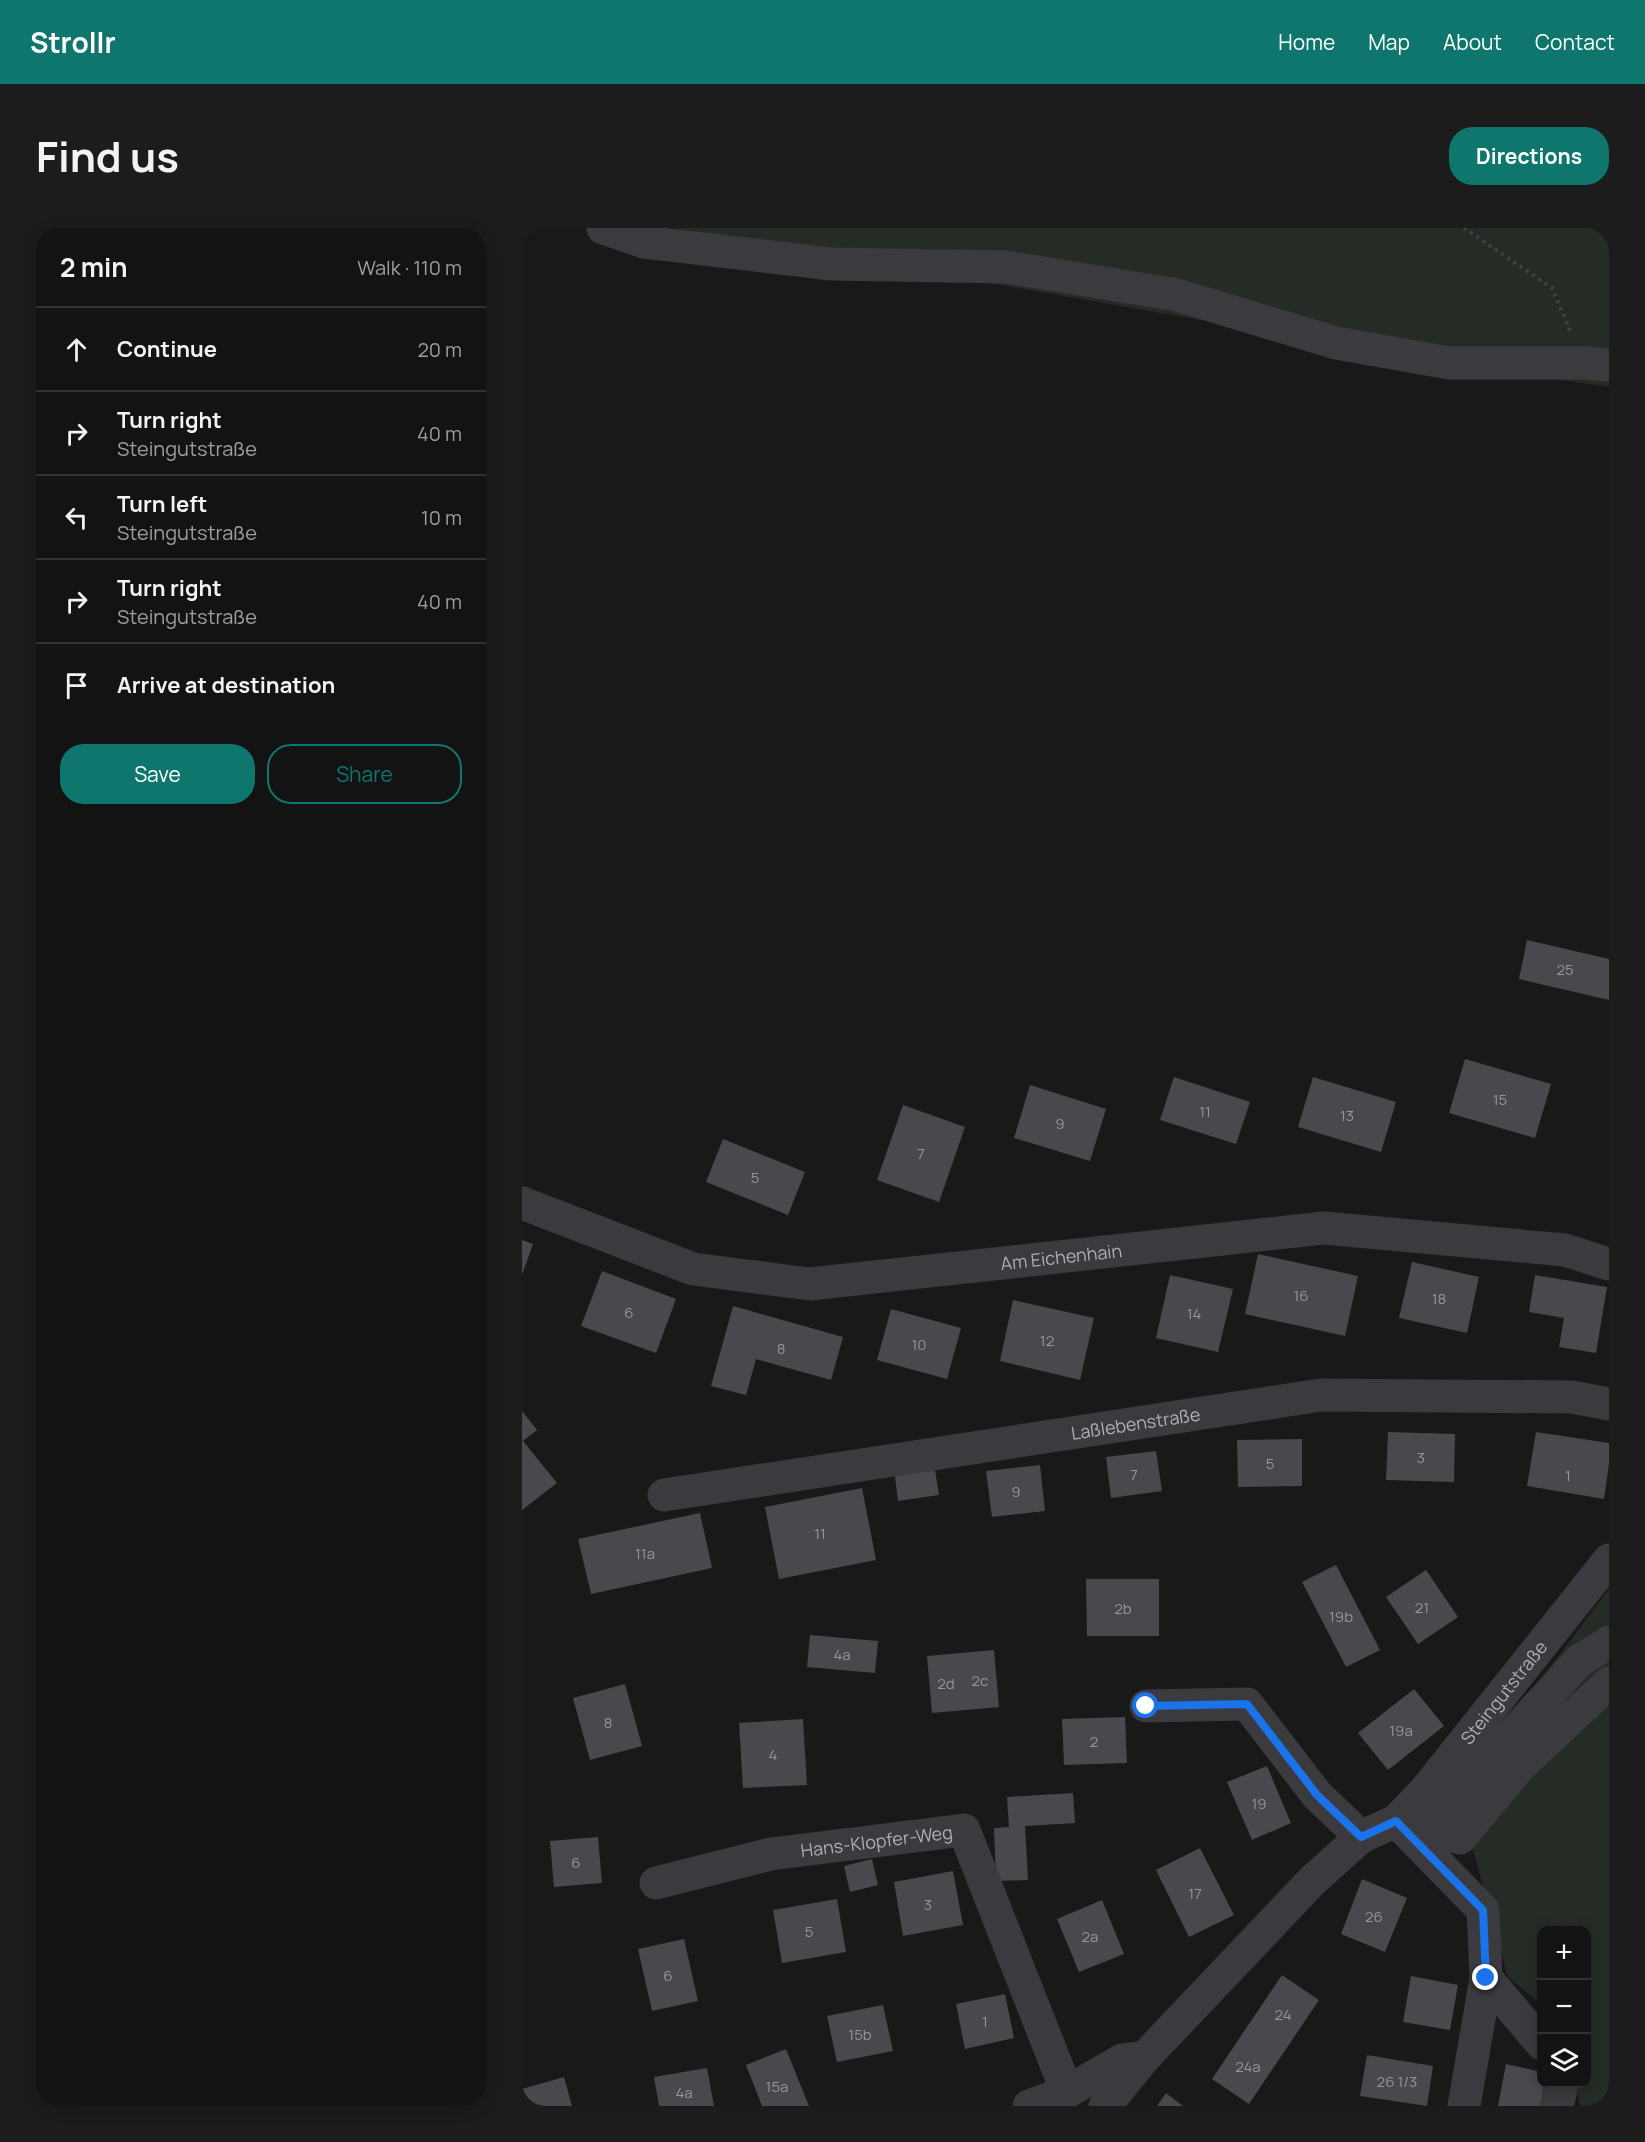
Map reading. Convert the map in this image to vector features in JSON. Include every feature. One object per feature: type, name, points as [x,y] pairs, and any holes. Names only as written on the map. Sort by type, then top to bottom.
[{"type":"street","points":[[603,228],[644,242],[831,264],[1006,267],[1177,295],[1336,343],[1449,363],[1597,364]]},
{"type":"street","name":"Am Eichenhain","points":[[522,1203],[693,1269],[810,1284],[1324,1228],[1565,1250],[1609,1264]]},
{"type":"street","name":"Laßlebenstraße","points":[[664,1495],[1321,1395],[1572,1397],[1609,1404]]},
{"type":"street","name":"Steingutstraße","points":[[1396,1821],[1425,1791],[1609,1560]]},
{"type":"street","name":"Steingutstraße","points":[[1105,2106],[1145,2057],[1311,1881],[1361,1837],[1396,1821],[1443,1810],[1579,1661],[1609,1642]]},
{"type":"street","points":[[1396,1821],[1460,1838],[1519,1767],[1609,1683]]},
{"type":"street","points":[[1146,1706],[1247,1704],[1317,1795],[1361,1837]]},
{"type":"street","points":[[1396,1821],[1483,1910],[1486,1978],[1464,2106]]},
{"type":"street","name":"Hans-Klopfer-Weg","points":[[656,1883],[771,1854],[964,1830],[1067,2092]]},
{"type":"street","points":[[1486,1978],[1537,2038]]},
{"type":"street","points":[[1029,2106],[1067,2092],[1122,2060],[1145,2057]]},
{"type":"street","points":[[1557,2106],[1560,2088]]},
{"type":"path","points":[[1464,228],[1552,288],[1597,364]]},
{"type":"shaded area","points":[[673,228],[1609,228],[1609,387],[1449,363]]},
{"type":"shaded area","points":[[1609,1589],[1609,2106],[1580,2106],[1577,2088],[1591,2088],[1591,1926],[1537,1926],[1537,2001],[1508,1977],[1457,1791]]},
{"type":"building","points":[[1527,940],[1609,959],[1609,1000],[1519,979]]},
{"type":"building","points":[[1465,1059],[1551,1084],[1535,1138],[1449,1113]]},
{"type":"building","points":[[1174,1077],[1250,1102],[1236,1144],[1160,1120]]},
{"type":"building","points":[[1313,1077],[1396,1102],[1381,1152],[1298,1127]]},
{"type":"building","points":[[1030,1085],[1106,1109],[1090,1161],[1014,1138]]},
{"type":"building","points":[[903,1105],[965,1127],[939,1202],[877,1180]]},
{"type":"building","points":[[723,1139],[805,1172],[788,1215],[706,1182]]},
{"type":"building","points":[[522,1240],[533,1244],[522,1275]]},
{"type":"building","points":[[1258,1254],[1358,1276],[1345,1336],[1245,1314]]},
{"type":"building","points":[[1412,1262],[1479,1277],[1467,1333],[1399,1318]]},
{"type":"building","points":[[602,1271],[676,1299],[656,1353],[581,1326]]},
{"type":"building","points":[[1170,1275],[1233,1289],[1218,1352],[1156,1338]]},
{"type":"building","points":[[1535,1275],[1607,1287],[1596,1353],[1559,1347],[1564,1318],[1529,1312]]},
{"type":"building","points":[[1013,1300],[1094,1318],[1080,1380],[1000,1361]]},
{"type":"building","points":[[733,1306],[843,1337],[831,1380],[756,1359],[746,1395],[711,1386]]},
{"type":"building","points":[[891,1309],[961,1328],[947,1379],[877,1360]]},
{"type":"building","points":[[522,1411],[537,1430],[523,1441],[557,1483],[522,1510]]},
{"type":"building","points":[[1388,1432],[1455,1434],[1454,1482],[1386,1480]]},
{"type":"building","points":[[1536,1432],[1609,1443],[1609,1464],[1604,1499],[1527,1486]]},
{"type":"building","points":[[1302,1439],[1302,1486],[1238,1487],[1237,1440]]},
{"type":"building","points":[[1156,1451],[1162,1491],[1111,1498],[1106,1457]]},
{"type":"building","points":[[934,1464],[939,1495],[898,1501],[894,1469]]},
{"type":"building","points":[[1040,1465],[1045,1511],[992,1517],[986,1471]]},
{"type":"building","points":[[862,1488],[876,1560],[779,1579],[765,1507]]},
{"type":"building","points":[[700,1513],[712,1568],[591,1594],[578,1539]]},
{"type":"building","points":[[1336,1565],[1380,1650],[1346,1667],[1302,1582]]},
{"type":"building","points":[[1426,1570],[1458,1617],[1418,1644],[1386,1597]]},
{"type":"building","points":[[1086,1579],[1159,1579],[1159,1636],[1087,1636]]},
{"type":"building","points":[[810,1635],[878,1641],[875,1673],[807,1667]]},
{"type":"building","points":[[994,1650],[999,1707],[932,1713],[927,1656]]},
{"type":"building","points":[[625,1684],[642,1746],[590,1760],[573,1698]]},
{"type":"building","points":[[1414,1689],[1444,1726],[1388,1770],[1358,1733]]},
{"type":"building","points":[[1125,1717],[1127,1763],[1064,1765],[1062,1719]]},
{"type":"building","points":[[803,1719],[807,1785],[743,1788],[739,1723]]},
{"type":"building","points":[[1267,1766],[1291,1823],[1252,1840],[1227,1782]]},
{"type":"building","points":[[1073,1793],[1075,1823],[1025,1826],[1028,1880],[996,1881],[994,1828],[1009,1827],[1007,1797]]},
{"type":"building","points":[[598,1837],[602,1883],[554,1887],[550,1841]]},
{"type":"building","points":[[1200,1848],[1234,1915],[1189,1937],[1156,1870]]},
{"type":"building","points":[[872,1859],[878,1885],[850,1892],[844,1866]]},
{"type":"building","points":[[953,1871],[963,1925],[903,1936],[894,1882]]},
{"type":"building","points":[[1362,1879],[1407,1898],[1385,1952],[1341,1934]]},
{"type":"building","points":[[837,1899],[846,1952],[782,1963],[773,1910]]},
{"type":"building","points":[[1102,1900],[1124,1954],[1079,1972],[1057,1919]]},
{"type":"building","points":[[684,1939],[698,2001],[652,2011],[638,1949]]},
{"type":"building","points":[[1282,1975],[1319,2000],[1249,2104],[1212,2079]]},
{"type":"building","points":[[1411,1976],[1458,1985],[1450,2030],[1403,2022]]},
{"type":"building","points":[[1005,1994],[1014,2038],[965,2049],[956,2004]]},
{"type":"building","points":[[883,2005],[893,2051],[837,2062],[827,2016]]},
{"type":"building","points":[[786,2049],[809,2106],[762,2106],[746,2065]]},
{"type":"building","points":[[1367,2055],[1433,2066],[1427,2106],[1360,2096]]},
{"type":"building","points":[[1506,2064],[1537,2071],[1537,2088],[1544,2088],[1540,2106],[1498,2106]]},
{"type":"building","points":[[707,2068],[714,2106],[659,2106],[654,2077]]},
{"type":"building","points":[[564,2077],[572,2106],[522,2106],[522,2089]]},
{"type":"building","points":[[1166,2093],[1183,2106],[1157,2106]]},
{"type":"route","points":[[1146,1706],[1247,1704],[1317,1795],[1361,1837],[1396,1821],[1483,1910],[1486,1978]]}]
